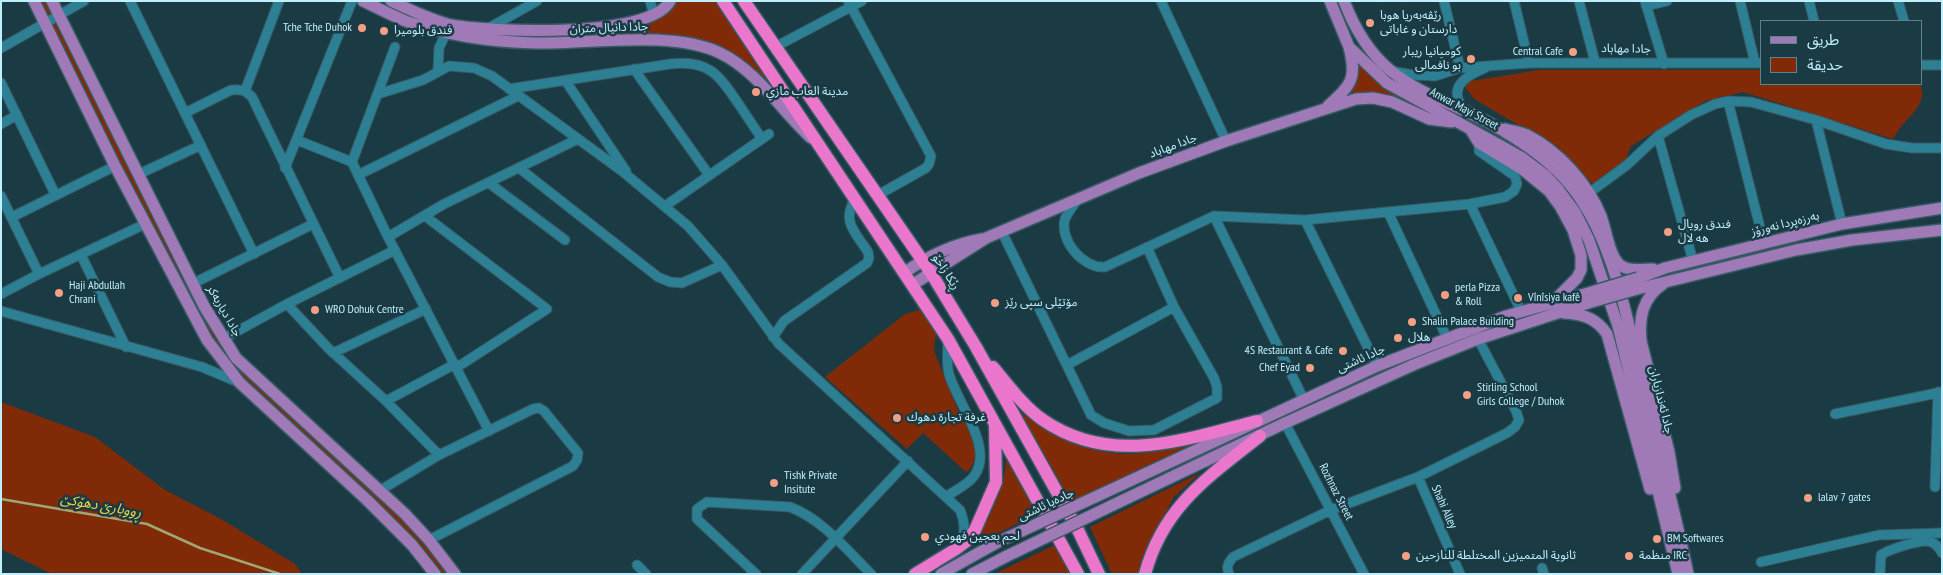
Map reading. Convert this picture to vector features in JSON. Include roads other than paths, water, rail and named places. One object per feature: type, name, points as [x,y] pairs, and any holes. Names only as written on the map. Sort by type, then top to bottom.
[{"type":"highway","points":[[723,1],[948,339],[1078,574]]},
{"type":"highway","name":"ڕێکا زاخۆ","points":[[744,1],[931,273],[976,347],[1077,528],[1099,574]]},
{"type":"highway","points":[[976,347],[1042,420],[1084,440],[1128,446],[1162,445],[1257,421]]},
{"type":"highway","points":[[915,574],[956,549],[968,540],[975,530],[996,482],[995,421]]},
{"type":"highway","points":[[1145,574],[1156,543],[1188,495],[1260,436]]},
{"type":"main road","points":[[34,1],[115,166],[207,340],[240,383],[373,506],[412,545],[435,574]]},
{"type":"main road","name":"جادا دیاربه‌كر","points":[[52,1],[192,284],[222,339],[236,358],[256,379],[405,514],[429,540],[455,574]]},
{"type":"main road","name":"جادا دانيال متران","points":[[364,1],[406,21],[446,33],[484,35],[545,43],[663,40],[689,44],[720,53],[749,72],[791,119],[822,149]]},
{"type":"main road","name":"جادا دانيال متران","points":[[391,1],[412,11],[484,35],[585,29],[630,23],[654,15],[668,6],[670,1]]},
{"type":"main road","name":"Anwar Mayi Street","points":[[1330,1],[1349,47],[1387,83],[1521,157],[1546,176],[1575,212],[1589,240]]},
{"type":"main road","name":"Anwar Mayi Street","points":[[1344,1],[1361,38],[1380,60],[1414,86],[1494,125],[1556,170],[1579,196],[1600,235]]},
{"type":"main road","points":[[1325,109],[1348,86],[1351,79],[1354,66],[1349,47]]},
{"type":"main road","name":"جادا مهاباد","points":[[912,285],[986,238],[1139,173],[1226,141],[1356,100],[1373,98],[1392,102],[1429,119],[1465,126]]},
{"type":"main road","points":[[1494,125],[1526,134],[1565,164],[1589,193],[1600,214],[1615,260],[1627,269],[1665,268]]},
{"type":"main road","points":[[1465,126],[1479,143],[1537,180],[1549,191],[1560,206],[1573,230],[1581,255],[1581,270],[1554,308],[1592,318],[1600,324],[1607,334],[1651,494],[1672,526]]},
{"type":"main road","name":"بەرزەپردا نەورۆز","points":[[1640,283],[1665,268],[1764,243],[1842,224],[1942,208]]},
{"type":"main road","points":[[1640,283],[1665,282],[1796,250],[1852,240],[1942,230]]},
{"type":"main road","name":"جادا ئەندازیاران","points":[[1600,235],[1622,300],[1672,526],[1678,574]]},
{"type":"main road","points":[[904,273],[922,261],[966,242],[986,238]]},
{"type":"main road","name":"جادا ئەندازیاران","points":[[1589,240],[1618,326],[1672,526],[1688,574]]},
{"type":"main road","points":[[1665,282],[1655,289],[1645,304],[1640,318],[1640,328],[1641,341],[1670,452],[1675,488],[1672,526]]},
{"type":"main road","name":"جادا ئاشتی","points":[[972,574],[1285,423],[1413,365],[1554,308],[1640,283]]},
{"type":"main road","name":"جادا ئاشتی","points":[[1106,492],[1377,366],[1521,311],[1554,308]]},
{"type":"main road","name":"جادەیا ئاشتی","points":[[941,574],[998,542],[1106,492]]},
{"type":"street","points":[[1,48],[84,1]]},
{"type":"street","points":[[130,1],[254,254]]},
{"type":"street","points":[[245,91],[279,1]]},
{"type":"street","points":[[285,168],[352,1]]},
{"type":"street","points":[[484,35],[537,1]]},
{"type":"street","points":[[650,1],[654,15]]},
{"type":"street","points":[[775,48],[849,4],[862,1]]},
{"type":"street","points":[[1161,1],[1226,141]]},
{"type":"street","points":[[1444,1],[1460,68]]},
{"type":"street","points":[[1514,1],[1529,63]]},
{"type":"street","points":[[1579,1],[1595,62]]},
{"type":"street","points":[[1664,64],[1646,4],[1667,1]]},
{"type":"street","points":[[1740,1],[1758,63]]},
{"type":"street","points":[[1809,1],[1814,20]]},
{"type":"street","points":[[1898,1],[1904,20]]},
{"type":"street","points":[[849,4],[931,156],[926,168],[878,195]]},
{"type":"street","points":[[438,71],[438,55],[446,33]]},
{"type":"street","points":[[352,162],[395,47]]},
{"type":"street","points":[[509,89],[679,63],[695,63],[709,68],[725,84],[766,136],[666,206]]},
{"type":"street","name":"جادا مهاباد","points":[[1391,70],[1413,75],[1435,76],[1460,68],[1529,63],[1758,63]]},
{"type":"street","points":[[1923,65],[1942,65]]},
{"type":"street","points":[[378,94],[422,80],[438,71],[455,66],[474,68],[492,76],[630,177],[666,206],[700,238],[722,265],[773,337],[786,351],[960,510],[963,518],[964,534],[956,549]]},
{"type":"street","points":[[1465,112],[1458,99],[1460,84],[1471,74],[1490,66]]},
{"type":"street","points":[[634,69],[709,175]]},
{"type":"street","points":[[565,80],[630,177]]},
{"type":"street","points":[[1,83],[55,194]]},
{"type":"street","points":[[185,113],[231,90],[245,91],[252,97],[340,278]]},
{"type":"street","points":[[358,175],[518,96]]},
{"type":"street","points":[[1728,101],[1764,243]]},
{"type":"street","points":[[1589,193],[1628,165],[1658,136],[1715,104],[1728,101],[1751,102],[1816,120],[1886,144],[1912,148],[1942,148]]},
{"type":"street","points":[[1,124],[17,115]]},
{"type":"street","points":[[1816,120],[1842,224]]},
{"type":"street","points":[[1658,136],[1693,261]]},
{"type":"street","points":[[297,140],[352,162],[388,237],[489,431]]},
{"type":"street","points":[[388,237],[444,204],[578,140]]},
{"type":"street","points":[[1078,199],[1066,218],[1064,228],[1069,242],[1087,263],[1097,268],[1105,267],[1214,216],[1305,220],[1470,204],[1505,197],[1514,191],[1517,184],[1515,176],[1479,151],[1479,143]]},
{"type":"street","points":[[138,174],[200,145]]},
{"type":"street","points":[[12,217],[55,194],[115,166]]},
{"type":"street","points":[[519,168],[658,277],[670,282],[682,283],[722,265]]},
{"type":"street","points":[[489,183],[565,240]]},
{"type":"street","points":[[1,196],[39,274]]},
{"type":"street","points":[[773,337],[784,321],[869,260],[868,252],[849,221],[848,212],[855,199]]},
{"type":"street","points":[[1470,204],[1521,311]]},
{"type":"street","points":[[1388,212],[1448,338]]},
{"type":"street","points":[[386,401],[456,366],[547,308],[424,216]]},
{"type":"street","points":[[1214,216],[1304,400]]},
{"type":"street","points":[[1305,220],[1377,366]]},
{"type":"street","points":[[1,294],[145,224]]},
{"type":"street","points":[[192,284],[313,224]]},
{"type":"street","points":[[1002,232],[1091,415],[1104,423],[1128,431],[1154,430],[1217,398],[1217,387],[1214,378],[1174,307],[1148,247]]},
{"type":"street","points":[[222,339],[395,250]]},
{"type":"street","points":[[81,255],[126,347]]},
{"type":"street","points":[[287,304],[333,353],[386,401],[439,455]]},
{"type":"street","points":[[1067,365],[1174,307]]},
{"type":"street","points":[[333,353],[426,308]]},
{"type":"street","points":[[1,311],[202,368],[240,383]]},
{"type":"street","points":[[1229,574],[1227,569],[1228,562],[1232,556],[1331,510],[1418,477],[1507,433],[1515,427],[1519,420],[1516,411],[1478,338]]},
{"type":"street","points":[[946,497],[974,476],[981,458],[980,445],[950,376],[947,361],[948,339]]},
{"type":"street","points":[[1835,414],[1940,392],[1935,487]]},
{"type":"street","points":[[380,491],[439,455],[533,409],[539,408],[544,411],[578,453],[577,460],[573,466],[429,540]]},
{"type":"street","name":"Rozhnaz Street","points":[[1285,423],[1364,574]]},
{"type":"street","points":[[802,574],[908,461]]},
{"type":"street","name":"Shahi Alley","points":[[1418,477],[1460,574]]},
{"type":"street","points":[[749,572],[697,519],[698,509],[707,502],[790,507],[800,511],[836,538],[871,574]]},
{"type":"street","points":[[1761,562],[1879,534],[1942,533]]},
{"type":"street","points":[[1880,574],[1881,555],[1889,549],[1928,541],[1938,546],[1942,553]]},
{"type":"street","points":[[637,565],[646,574]]},
{"type":"waterway","name":"ڕووبارێ دهۆكێ","points":[[1,499],[147,524],[200,548],[280,574]]},
{"type":"place","name":"رێڤەبەريا ھوبا دارستان و غاباتى","points":[[1370,23]]},
{"type":"place","name":"Tche Tche Duhok","points":[[362,28]]},
{"type":"place","name":"فندق بلوميرا","points":[[384,31]]},
{"type":"place","name":"Central Cafe","points":[[1573,52]]},
{"type":"place","name":"كومپانيا ريبار بو نافمالى","points":[[1471,59]]},
{"type":"place","name":"مدينة العاب مازي","points":[[756,92]]},
{"type":"place","name":"فندق رويال هه لال","points":[[1668,232]]},
{"type":"place","name":"Haji Abdullah Chrani","points":[[59,293]]},
{"type":"place","name":"perla Pizza & Roll","points":[[1445,295]]},
{"type":"place","name":"Vînîsiya kafê","points":[[1518,298]]},
{"type":"place","name":"مۆتێلی سپی رێز","points":[[995,303]]},
{"type":"place","name":"WRO Dohuk Centre","points":[[315,310]]},
{"type":"place","name":"Shalin Palace Building","points":[[1412,322]]},
{"type":"place","name":"هلال","points":[[1398,338]]},
{"type":"place","name":"4S Restaurant & Cafe","points":[[1343,351]]},
{"type":"place","name":"Chef Eyad","points":[[1310,368]]},
{"type":"place","name":"Stirling School Girls College / Duhok","points":[[1467,395]]},
{"type":"place","name":"غرفة تجارة دهوك","points":[[897,418]]},
{"type":"place","name":"Tishk Private Insitute","points":[[774,483]]},
{"type":"place","name":"lalav 7 gates","points":[[1808,498]]},
{"type":"place","name":"لحم بعجين فهودي","points":[[925,537]]},
{"type":"place","name":"BM Softwares","points":[[1657,539]]},
{"type":"place","name":"ثانوية المتميزين المختلطة للنازحين","points":[[1406,556]]},
{"type":"place","name":"منظمة IRC","points":[[1629,556]]}]
